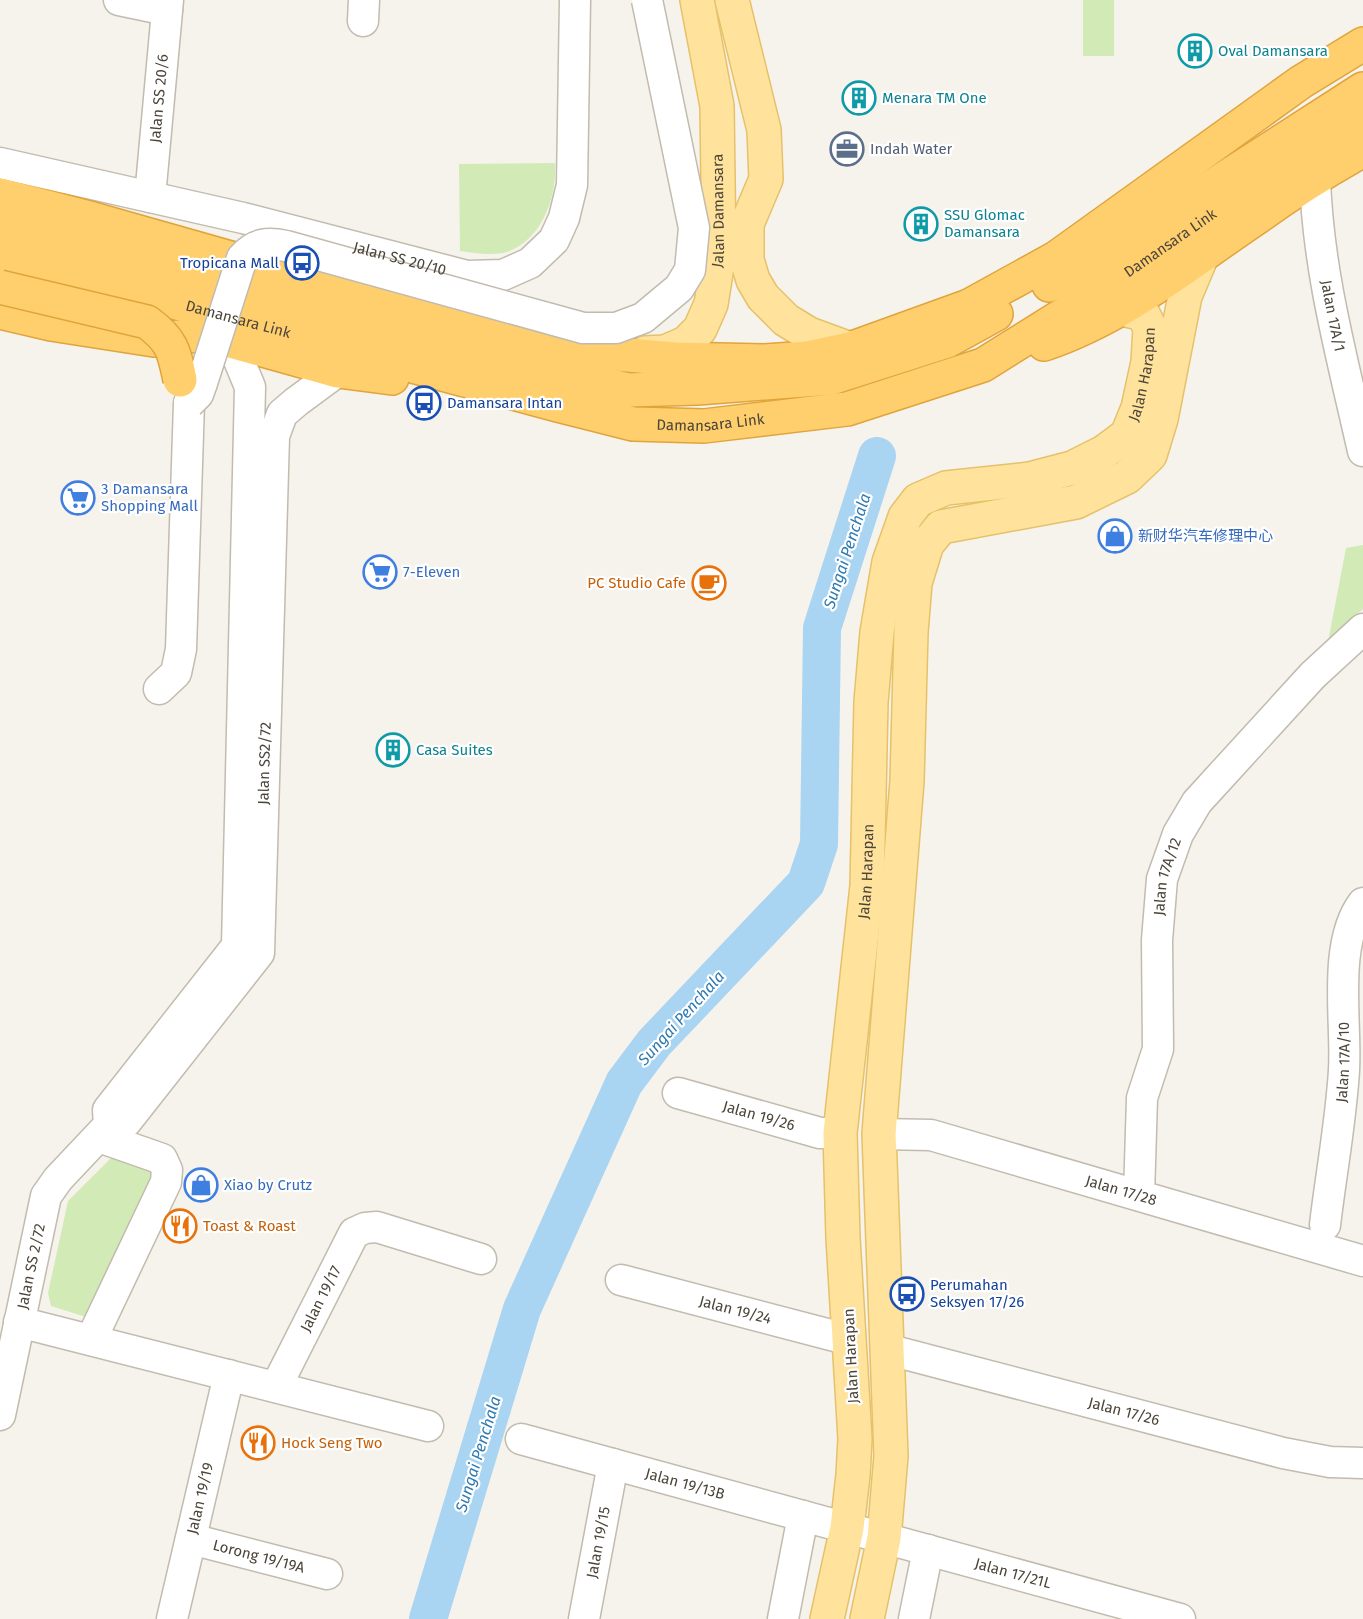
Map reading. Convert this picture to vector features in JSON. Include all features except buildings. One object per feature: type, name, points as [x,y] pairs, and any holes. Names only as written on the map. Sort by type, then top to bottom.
[{"type":"highway","points":[[0,195],[501,330],[616,354],[675,359],[765,361],[808,358],[850,349],[969,306],[1056,258],[1301,81],[1363,44]]},
{"type":"highway","name":"Damansara Link","points":[[0,258],[61,257],[628,390],[697,388],[831,378],[947,341],[1110,252],[1363,90]]},
{"type":"highway","points":[[982,365],[1074,334],[1122,309],[1201,258],[1363,143]]},
{"type":"highway","name":"Damansara Link","points":[[0,228],[61,257],[444,374],[633,424],[704,426],[847,409],[982,365],[1095,295],[1273,172],[1363,143]]},
{"type":"highway","points":[[0,287],[147,322],[161,332],[174,351],[182,391],[189,403]]},
{"type":"highway","points":[[0,312],[119,336],[154,340],[198,335],[231,341],[338,371],[418,381],[444,374]]},
{"type":"main road","name":"Jalan Damansara","points":[[616,354],[665,352],[686,344],[700,329],[711,304],[720,254],[717,106],[697,0]]},
{"type":"main road","name":"Jalan Damansara","points":[[732,0],[764,130],[766,179],[747,224],[747,260],[753,280],[763,297],[786,320],[809,334],[850,349]]},
{"type":"main road","points":[[717,106],[729,136],[735,197],[739,211],[747,224]]},
{"type":"main road","points":[[867,1619],[884,1538],[891,1455],[879,1134],[907,781],[911,632],[915,583],[927,544],[941,527],[1076,502],[1127,477],[1150,454],[1161,419],[1185,296],[1201,258]]},
{"type":"main road","name":"Jalan Harapan","points":[[827,1619],[847,1528],[855,1439],[840,1133],[867,886],[870,702],[884,591],[897,536],[905,517],[918,500],[946,488],[1030,479],[1072,468],[1104,452],[1127,435],[1138,408],[1148,362],[1150,328],[1143,314],[1122,309]]},
{"type":"street","points":[[119,0],[168,5]]},
{"type":"street","name":"Jalan SS 20/10","points":[[0,163],[305,234],[467,276],[503,275],[530,263],[554,240],[564,218],[572,185],[575,0]]},
{"type":"street","points":[[159,689],[176,673],[181,649],[189,403],[198,394],[239,266],[248,252],[262,244],[273,243],[583,328],[616,328],[643,318],[679,288],[690,270],[694,228],[647,0]]},
{"type":"street","name":"Jalan SS 20/6","points":[[150,197],[168,5]]},
{"type":"street","name":"Jalan 17A/1","points":[[1315,179],[1325,286],[1363,451]]},
{"type":"street","points":[[290,275],[305,234]]},
{"type":"street","name":"Jalan SS2/72","points":[[203,1007],[237,946],[250,387],[231,341]]},
{"type":"street","name":"Jalan SS2/72","points":[[104,1131],[126,1122],[146,1078],[203,1007],[259,953],[274,436],[282,414],[338,371]]},
{"type":"street","name":"Jalan 17A/12","points":[[1139,1195],[1142,1098],[1158,1049],[1157,940],[1162,879],[1178,834],[1197,802],[1313,675],[1363,629]]},
{"type":"street","name":"Jalan 17A/10","points":[[1325,1225],[1354,1069],[1342,1001],[1347,945],[1356,913],[1363,903]]},
{"type":"street","name":"Jalan 19/26","points":[[678,1093],[820,1133],[840,1133]]},
{"type":"street","points":[[91,1340],[166,1182],[167,1170],[162,1160],[104,1131]]},
{"type":"street","name":"Jalan SS 2/72","points":[[0,1415],[46,1196],[58,1179],[104,1131]]},
{"type":"street","name":"Jalan 17/28","points":[[879,1134],[931,1135],[1363,1261]]},
{"type":"street","name":"Jalan 19/17","points":[[276,1387],[354,1233],[365,1228],[377,1227],[481,1259]]},
{"type":"street","name":"Jalan 19/24","points":[[621,1280],[850,1340]]},
{"type":"street","points":[[20,1322],[428,1425]]},
{"type":"street","name":"Jalan 17/26","points":[[886,1349],[1282,1453],[1330,1462],[1363,1463]]},
{"type":"street","name":"Jalan 19/19","points":[[172,1619],[229,1375]]},
{"type":"street","name":"Jalan 19/13B","points":[[521,1439],[847,1528]]},
{"type":"street","name":"Jalan 19/15","points":[[584,1619],[613,1464]]},
{"type":"street","points":[[783,1619],[803,1516]]},
{"type":"street","name":"Jalan 17/21L","points":[[847,1528],[928,1550],[1119,1611],[1180,1619]]},
{"type":"street","name":"Lorong 19/19A","points":[[191,1539],[327,1574]]},
{"type":"street","points":[[914,1619],[928,1550]]},
{"type":"green space","points":[[1083,0],[1114,0],[1114,56],[1083,56]]},
{"type":"green space","points":[[555,163],[550,203],[545,216],[530,238],[519,246],[502,253],[484,254],[460,251],[459,164]]},
{"type":"green space","points":[[1363,545],[1363,609],[1328,642],[1346,548]]},
{"type":"green space","points":[[116,1153],[153,1166],[156,1178],[86,1317],[51,1306],[48,1293],[68,1201]]},
{"type":"waterway","name":"Sungai Penchala","points":[[428,1619],[522,1309],[624,1083],[654,1043],[806,883],[819,844],[822,628],[877,456]]},
{"type":"place","name":"Oval Damansara","points":[[1195,51]]},
{"type":"place","name":"Menara TM One","points":[[859,98]]},
{"type":"place","name":"Indah Water","points":[[847,149]]},
{"type":"place","name":"SSU Glomac Damansara","points":[[921,224]]},
{"type":"place","name":"Tropicana Mall","points":[[302,263]]},
{"type":"place","name":"Damansara Intan","points":[[424,403]]},
{"type":"place","name":"3 Damansara Shopping Mall","points":[[78,498]]},
{"type":"place","name":"新财华汽车修理中心","points":[[1115,536]]},
{"type":"place","name":"7-Eleven","points":[[380,572]]},
{"type":"place","name":"PC Studio Cafe","points":[[709,583]]},
{"type":"place","name":"Casa Suites","points":[[393,750]]},
{"type":"place","name":"Xiao by Crutz","points":[[201,1185]]},
{"type":"place","name":"Toast & Roast","points":[[180,1226]]},
{"type":"place","name":"Perumahan Seksyen 17/26","points":[[907,1294]]},
{"type":"place","name":"Hock Seng Two","points":[[258,1443]]}]
